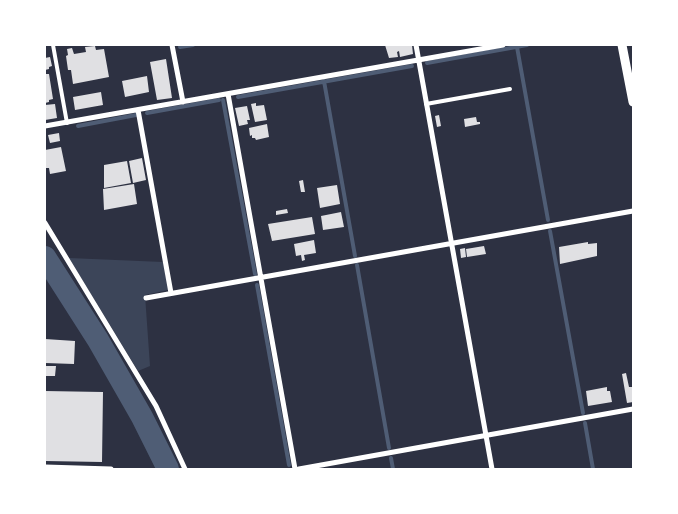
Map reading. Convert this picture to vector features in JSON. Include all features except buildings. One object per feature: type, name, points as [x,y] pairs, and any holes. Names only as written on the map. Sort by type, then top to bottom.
[{"type":"street","points":[[172,45],[183,102]]},
{"type":"street","points":[[416,45],[492,469]]},
{"type":"street","points":[[45,126],[503,45]]},
{"type":"street","points":[[622,45],[633,102]]},
{"type":"street","points":[[228,94],[295,469]]},
{"type":"street","points":[[138,110],[171,293]]},
{"type":"street","points":[[146,298],[633,211]]},
{"type":"street","points":[[45,223],[156,406],[186,469]]},
{"type":"street","points":[[300,469],[633,409]]},
{"type":"street","points":[[45,467],[111,469]]},
{"type":"lane","points":[[53,45],[67,123]]},
{"type":"lane","points":[[426,104],[510,89]]},
{"type":"shaded area","points":[[69,258],[163,262],[168,290],[145,295],[150,366],[138,371]]},
{"type":"waterway","points":[[180,47],[193,45]]},
{"type":"waterway","points":[[427,63],[527,45]]},
{"type":"waterway","points":[[517,47],[548,220]]},
{"type":"waterway","points":[[238,97],[412,66]]},
{"type":"waterway","points":[[324,81],[355,256]]},
{"type":"waterway","points":[[147,113],[219,100]]},
{"type":"waterway","points":[[223,100],[255,274]]},
{"type":"waterway","points":[[78,126],[136,115]]},
{"type":"waterway","points":[[550,231],[583,413]]},
{"type":"waterway","points":[[45,257],[98,340],[142,417],[168,469]]},
{"type":"waterway","points":[[357,265],[389,448]]},
{"type":"waterway","points":[[257,285],[289,465]]},
{"type":"waterway","points":[[585,423],[593,469]]},
{"type":"waterway","points":[[391,458],[393,469]]}]
